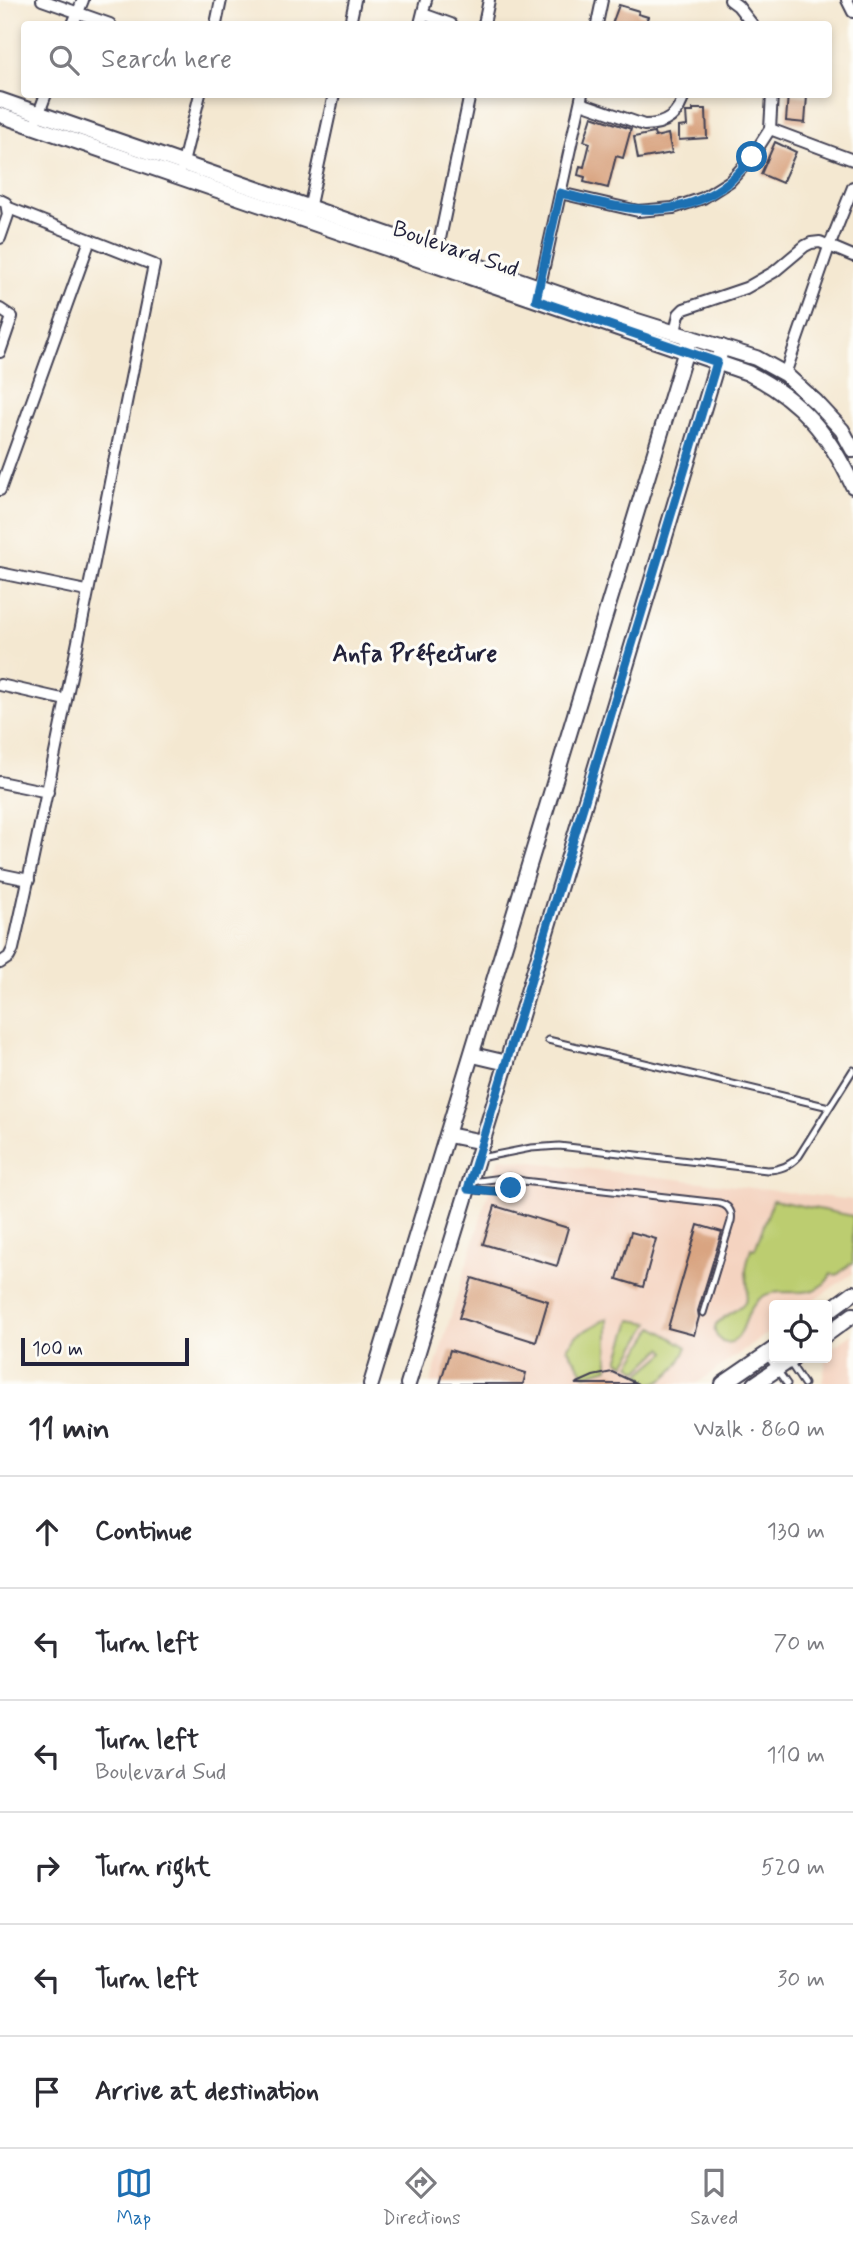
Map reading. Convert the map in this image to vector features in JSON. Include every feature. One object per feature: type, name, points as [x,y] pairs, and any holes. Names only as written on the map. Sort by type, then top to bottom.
[{"type":"main road","name":"Boulevard Sud","points":[[0,100],[36,120],[538,293],[683,340],[722,346],[756,358],[785,374],[847,427],[853,450]]},
{"type":"main road","name":"Boulevard Sud","points":[[0,116],[36,120]]},
{"type":"main road","name":"Boulevard Sud","points":[[538,293],[683,340],[717,362],[748,373],[789,397],[831,444],[853,486]]},
{"type":"main road","points":[[371,1384],[473,1055],[683,340]]},
{"type":"main road","points":[[408,1384],[722,346]]},
{"type":"main road","points":[[473,1055],[507,1063]]},
{"type":"main road","points":[[448,1135],[483,1142]]},
{"type":"main road","points":[[832,1308],[853,1293]]},
{"type":"main road","points":[[832,1330],[853,1315]]},
{"type":"main road","points":[[723,1384],[769,1353]]},
{"type":"main road","points":[[755,1384],[781,1367]]},
{"type":"street","points":[[42,0],[76,19],[83,0]]},
{"type":"street","points":[[217,21],[221,0]]},
{"type":"street","points":[[351,21],[355,0]]},
{"type":"street","points":[[421,19],[426,0]]},
{"type":"street","points":[[485,21],[489,0]]},
{"type":"street","points":[[598,21],[602,0]]},
{"type":"street","points":[[730,0],[750,21]]},
{"type":"street","points":[[847,0],[853,12]]},
{"type":"street","points":[[36,120],[44,98]]},
{"type":"street","points":[[181,170],[199,98]]},
{"type":"street","points":[[308,214],[333,98]]},
{"type":"street","points":[[436,258],[469,98]]},
{"type":"street","points":[[538,293],[581,99],[644,125],[655,125],[674,116],[682,98]]},
{"type":"street","points":[[560,193],[638,211],[673,208],[703,198],[730,181],[752,157],[770,129],[772,98]]},
{"type":"street","points":[[770,129],[853,160]]},
{"type":"street","points":[[785,374],[853,187]]},
{"type":"street","points":[[0,238],[4,204],[154,265],[29,880],[12,954],[0,963]]},
{"type":"street","points":[[0,490],[90,240]]},
{"type":"street","points":[[683,340],[679,314],[684,309],[746,288],[774,272],[805,246],[820,242],[853,256]]},
{"type":"street","points":[[0,309],[12,317],[0,352]]},
{"type":"street","points":[[0,573],[86,591]]},
{"type":"street","points":[[0,685],[66,700]]},
{"type":"street","points":[[0,782],[48,792]]},
{"type":"street","points":[[0,874],[29,880]]},
{"type":"lane","points":[[548,1040],[829,1107]]},
{"type":"lane","points":[[478,1158],[531,1148],[559,1146],[773,1170],[785,1167],[799,1156],[853,1070]]},
{"type":"lane","points":[[469,1186],[510,1177],[523,1181],[726,1205],[731,1212],[731,1220],[703,1313]]},
{"type":"lane","points":[[469,1186],[496,1192],[523,1181]]},
{"type":"lane","points":[[781,1367],[787,1384]]},
{"type":"lane","points":[[781,1367],[804,1384]]},
{"type":"shaded area","points":[[499,1158],[853,1200],[853,1273],[814,1300],[769,1300],[769,1333],[696,1384],[430,1384]]},
{"type":"shaded area","points":[[853,1334],[853,1384],[822,1384],[826,1363],[832,1363],[832,1347]]},
{"type":"green space","points":[[773,1200],[853,1216],[853,1262],[837,1275],[831,1274],[817,1289],[779,1292],[762,1297],[750,1311],[736,1340],[722,1342],[715,1329],[721,1320],[739,1308],[746,1299],[746,1270],[750,1251],[751,1248],[755,1249]]},
{"type":"green space","points":[[608,1318],[608,1368],[585,1375],[567,1348],[577,1335]]},
{"type":"green space","points":[[631,1320],[650,1323],[625,1364],[618,1361]]},
{"type":"green space","points":[[654,1327],[687,1347],[672,1372],[654,1383],[647,1384],[640,1374],[666,1352],[662,1348],[638,1371],[630,1365]]},
{"type":"building","points":[[619,5],[639,11],[638,14],[648,17],[646,21],[613,21]]},
{"type":"building","points":[[788,98],[807,98],[805,123],[786,121]]},
{"type":"building","points":[[693,109],[706,109],[707,138],[679,140],[679,127],[687,126],[686,112],[693,112]]},
{"type":"building","points":[[592,116],[631,129],[623,158],[616,156],[608,188],[584,182],[585,177],[578,175],[580,166],[584,167],[590,143],[584,141]]},
{"type":"building","points":[[654,133],[655,137],[668,134],[672,153],[638,159],[634,137]]},
{"type":"building","points":[[775,142],[796,152],[782,183],[761,174]]},
{"type":"building","points":[[495,1206],[568,1228],[557,1266],[483,1244]]},
{"type":"building","points":[[698,1225],[722,1232],[698,1311],[694,1335],[668,1328]]},
{"type":"building","points":[[631,1232],[656,1239],[643,1287],[617,1279]]},
{"type":"building","points":[[472,1278],[548,1301],[536,1342],[459,1318]]},
{"type":"building","points":[[450,1350],[526,1373],[523,1384],[440,1384]]},
{"type":"building","points":[[612,1372],[638,1384],[575,1384],[593,1376]]},
{"type":"district","name":"Anfa Préfecture","points":[[415,653]]},
{"type":"route","points":[[511,1188],[496,1192],[468,1189],[717,362],[536,300],[560,193],[638,211],[673,208],[703,198],[730,181],[752,157]]}]
